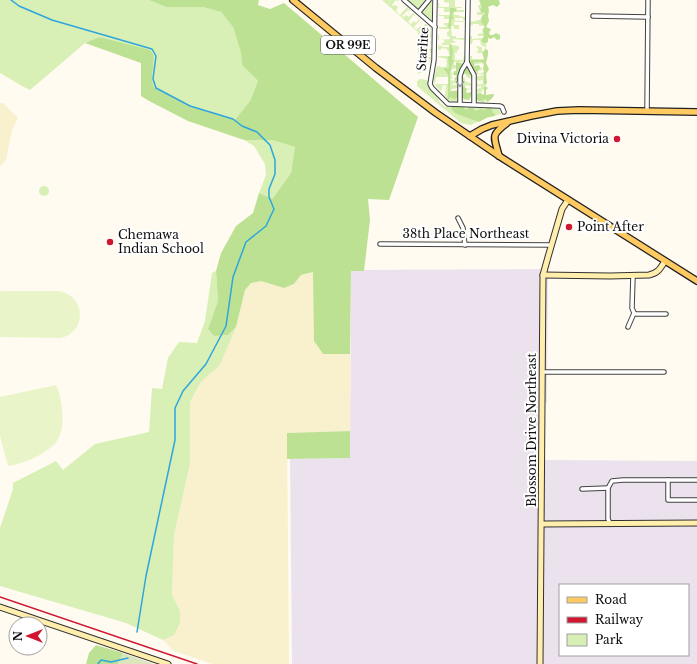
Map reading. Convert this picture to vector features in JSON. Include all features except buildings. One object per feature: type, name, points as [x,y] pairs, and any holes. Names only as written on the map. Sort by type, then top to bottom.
[{"type":"main road","name":"OR 99E","points":[[293,0],[393,81],[431,109],[499,156],[697,281]]},
{"type":"main road","points":[[470,136],[486,127],[511,120],[552,112],[579,110],[697,112]]},
{"type":"main road","points":[[499,156],[495,139],[496,132],[511,120]]},
{"type":"street","points":[[404,0],[435,27]]},
{"type":"street","points":[[419,12],[429,0]]},
{"type":"street","name":"Starlite","points":[[435,0],[434,60],[430,84],[432,88],[448,104],[500,106],[504,112]]},
{"type":"street","points":[[468,0],[467,62],[474,75],[474,104]]},
{"type":"street","points":[[647,111],[648,0]]},
{"type":"street","points":[[593,16],[648,17]]},
{"type":"street","points":[[460,104],[460,76],[467,62]]},
{"type":"street","name":"Blossom Drive Northeast","points":[[540,664],[543,275],[562,209],[568,200]]},
{"type":"street","points":[[458,218],[463,228],[464,245]]},
{"type":"street","name":"38th Place Northeast","points":[[380,244],[551,245]]},
{"type":"street","points":[[543,275],[649,275],[655,274],[660,269],[664,261]]},
{"type":"street","points":[[628,327],[634,313],[632,308],[633,276]]},
{"type":"street","points":[[634,313],[666,314]]},
{"type":"street","points":[[542,372],[664,372]]},
{"type":"street","points":[[668,480],[668,500],[697,500]]},
{"type":"street","points":[[610,523],[608,519],[608,488],[612,481],[697,480]]},
{"type":"street","points":[[582,489],[608,488]]},
{"type":"street","points":[[542,524],[697,523]]},
{"type":"street","points":[[0,607],[168,664]]},
{"type":"shaded area","points":[[0,103],[3,103],[18,118],[12,130],[6,160],[0,166]]},
{"type":"shaded area","points":[[548,269],[545,460],[697,461],[697,664],[292,664],[290,459],[350,458],[351,270]]},
{"type":"shaded area","points":[[314,272],[314,341],[323,354],[350,354],[350,431],[287,433],[289,664],[213,664],[174,651],[163,640],[174,635],[180,611],[172,595],[174,535],[190,464],[190,402],[201,382],[220,365],[236,327],[245,290],[251,283],[261,281],[284,288],[294,284],[301,275]]},
{"type":"green space","points":[[0,0],[149,0],[166,7],[203,7],[221,12],[233,27],[241,53],[242,65],[258,81],[250,101],[235,121],[217,114],[190,107],[154,87],[152,80],[154,56],[99,37],[85,43],[30,90],[0,73]]},
{"type":"green space","points":[[149,0],[259,0],[258,5],[270,9],[284,3],[418,117],[389,200],[368,199],[370,220],[364,271],[351,271],[350,354],[323,354],[314,341],[313,272],[301,275],[294,284],[284,288],[261,281],[251,283],[245,290],[236,327],[228,335],[214,336],[208,329],[218,301],[216,271],[221,253],[236,226],[253,213],[259,193],[272,199],[291,173],[295,147],[272,140],[244,140],[188,121],[141,96],[141,63],[85,43],[99,37],[150,50],[154,56],[152,80],[154,87],[190,107],[235,120],[250,101],[258,81],[242,65],[241,53],[233,27],[221,12],[203,7],[166,7]]},
{"type":"green space","points":[[382,0],[396,0],[392,5],[398,7],[396,11],[400,15],[407,7],[410,10],[402,16],[404,17],[406,15],[409,17],[413,13],[415,16],[413,15],[408,22],[411,24],[414,21],[416,23],[419,19],[420,20],[414,27],[417,30],[420,26],[422,28],[425,24],[427,24],[431,29],[431,38],[430,32],[422,32],[422,34],[420,34],[420,38],[423,38],[423,41],[431,41],[431,45],[430,42],[420,43],[423,47],[426,47],[426,49],[432,49],[432,53],[430,53],[430,50],[421,50],[421,54],[424,54],[424,57],[431,57],[430,62],[430,59],[419,57],[418,59],[418,32]]},
{"type":"green space","points":[[407,0],[427,0],[419,9]]},
{"type":"green space","points":[[432,0],[432,20],[422,12]]},
{"type":"green space","points":[[444,0],[455,0],[455,7],[462,7],[457,8],[457,10],[464,10],[464,12],[454,12],[454,15],[465,17],[465,20],[463,20],[463,18],[455,18],[455,21],[464,21],[454,22],[454,25],[459,25],[459,29],[454,29],[454,26],[451,26],[452,36],[456,36],[456,38],[465,38],[464,40],[453,39],[453,41],[456,41],[451,43],[452,45],[459,46],[459,50],[455,53],[455,60],[463,60],[465,56],[465,62],[454,62],[454,65],[459,65],[458,68],[452,69],[451,71],[452,74],[454,71],[459,71],[459,73],[451,75],[453,78],[451,79],[452,81],[455,80],[459,82],[452,84],[459,84],[459,88],[451,89],[452,91],[458,90],[458,102],[448,101],[445,95],[446,85],[443,85],[441,91],[435,85],[434,82],[437,66],[446,68],[447,62],[447,59],[438,56],[450,56],[447,49],[441,48],[441,50],[438,50],[438,45],[449,47],[449,45],[442,45],[444,40],[439,40],[450,39],[450,37],[447,36],[449,29],[439,29],[439,27],[446,27],[446,25],[443,25],[444,23],[449,23],[450,19],[444,19],[444,16],[439,15],[450,15],[450,12],[444,12],[444,8],[438,8],[438,3],[439,7],[449,7],[449,3],[444,2]],"holes":[[[436,77],[448,77],[448,84],[435,84]]]},
{"type":"green space","points":[[479,0],[499,0],[500,4],[497,7],[493,5],[488,7],[489,21],[486,27],[491,29],[489,33],[490,35],[496,33],[500,35],[500,39],[497,40],[494,37],[491,39],[488,38],[488,42],[482,42],[484,37],[483,29],[485,26],[481,22],[481,19],[485,14],[484,12],[481,13],[480,9],[482,8]]},
{"type":"green space","points":[[481,0],[487,0],[485,103],[477,101],[475,98],[485,96],[485,90],[474,94],[475,90],[482,87],[475,87],[475,83],[478,83],[478,85],[484,83],[483,80],[475,81],[475,77],[483,74],[475,75],[473,67],[481,67],[482,70],[478,71],[478,74],[484,72],[484,66],[482,63],[472,65],[470,63],[470,56],[472,56],[472,59],[484,59],[484,53],[477,53],[478,48],[476,46],[482,47],[482,52],[485,52],[485,47],[481,45],[480,40],[473,40],[472,44],[470,44],[470,36],[472,36],[472,39],[483,38],[483,36],[478,36],[478,34],[483,33],[482,29],[484,29],[484,26],[473,24],[471,25],[471,28],[470,22],[482,20],[482,15],[477,15],[477,12],[481,12],[478,5],[481,5]]},
{"type":"green space","points":[[450,8],[456,9],[456,11],[452,13],[453,18],[451,21],[451,29],[448,27]]},
{"type":"green space","points":[[449,45],[451,45],[453,50],[452,59],[454,61],[450,72],[450,92],[457,91],[460,95],[464,94],[460,91],[461,86],[463,86],[467,89],[467,93],[471,92],[472,94],[469,100],[459,97],[454,99],[450,97],[448,99],[448,76],[444,67],[448,69],[449,67]]},
{"type":"green space","points":[[485,49],[488,50],[486,63],[489,69],[486,74],[487,83],[485,85],[483,82],[483,62],[474,62],[474,66],[479,65],[480,67],[476,72],[473,70],[470,61],[483,60],[482,52]]},
{"type":"green space","points":[[418,59],[421,60],[423,65],[427,67],[420,65],[419,71],[421,71],[421,73],[418,75]]},
{"type":"green space","points":[[457,62],[470,68],[472,73],[469,75],[460,70],[460,79],[458,82],[454,79],[457,76],[453,74],[454,71],[456,71]]},
{"type":"green space","points":[[467,66],[472,74],[472,79],[466,77],[467,74],[464,73],[462,76]]},
{"type":"green space","points":[[462,77],[465,78],[465,81],[472,84],[472,90],[467,89],[470,89],[471,86],[466,85],[463,92],[470,94],[472,91],[470,98],[467,100],[464,100],[461,92]]},
{"type":"green space","points":[[420,79],[427,80],[429,87],[440,103],[445,107],[494,108],[499,109],[501,114],[486,118],[471,125],[461,123],[417,86],[417,81]]},
{"type":"green space","points":[[485,86],[488,88],[486,90],[486,95],[494,94],[493,98],[487,102],[485,99],[482,101],[476,100],[476,94],[480,93],[484,95]]},
{"type":"green space","points":[[453,105],[463,107],[466,110],[470,107],[475,111],[491,108],[495,116],[488,117],[479,122],[457,114],[451,108]]},
{"type":"green space","points":[[244,140],[272,140],[295,147],[291,173],[271,200],[259,193],[266,175],[265,164],[254,146]]},
{"type":"green space","points":[[42,186],[46,186],[48,187],[48,195],[42,196],[39,193],[39,189]]},
{"type":"green space","points":[[216,271],[218,301],[208,329],[214,336],[228,335],[236,327],[220,365],[201,382],[190,402],[190,464],[174,535],[172,595],[180,611],[180,623],[174,635],[163,640],[126,623],[0,586],[0,528],[13,489],[13,483],[56,461],[63,470],[95,444],[149,432],[152,388],[162,389],[168,358],[179,342],[197,343],[205,321],[212,273]]},
{"type":"green space","points":[[59,291],[68,294],[78,306],[80,314],[79,322],[75,329],[61,338],[0,337],[0,292]]},
{"type":"green space","points":[[56,385],[60,397],[63,416],[61,431],[57,441],[49,449],[33,458],[8,466],[0,436],[0,397]]},
{"type":"green space","points":[[350,431],[350,458],[287,459],[287,433]]},
{"type":"green space","points":[[96,645],[123,653],[118,664],[86,664],[89,653]]},
{"type":"green space","points":[[123,653],[154,664],[118,664]]},
{"type":"waterway","points":[[11,0],[19,6],[52,20],[152,49],[156,56],[153,79],[156,88],[190,106],[233,119],[242,126],[257,132],[270,145],[275,160],[275,174],[269,189],[269,197],[274,209],[266,226],[246,242],[233,277],[226,326],[206,364],[183,391],[175,408],[175,440],[146,576],[137,632]]},
{"type":"waterway","points":[[98,664],[101,660],[111,662],[128,658]]},
{"type":"railway","points":[[0,597],[197,664]]},
{"type":"place","name":"Divina Victoria","points":[[617,139]]},
{"type":"place","name":"Point After","points":[[569,227]]},
{"type":"place","name":"Chemawa Indian School","points":[[110,242]]}]
